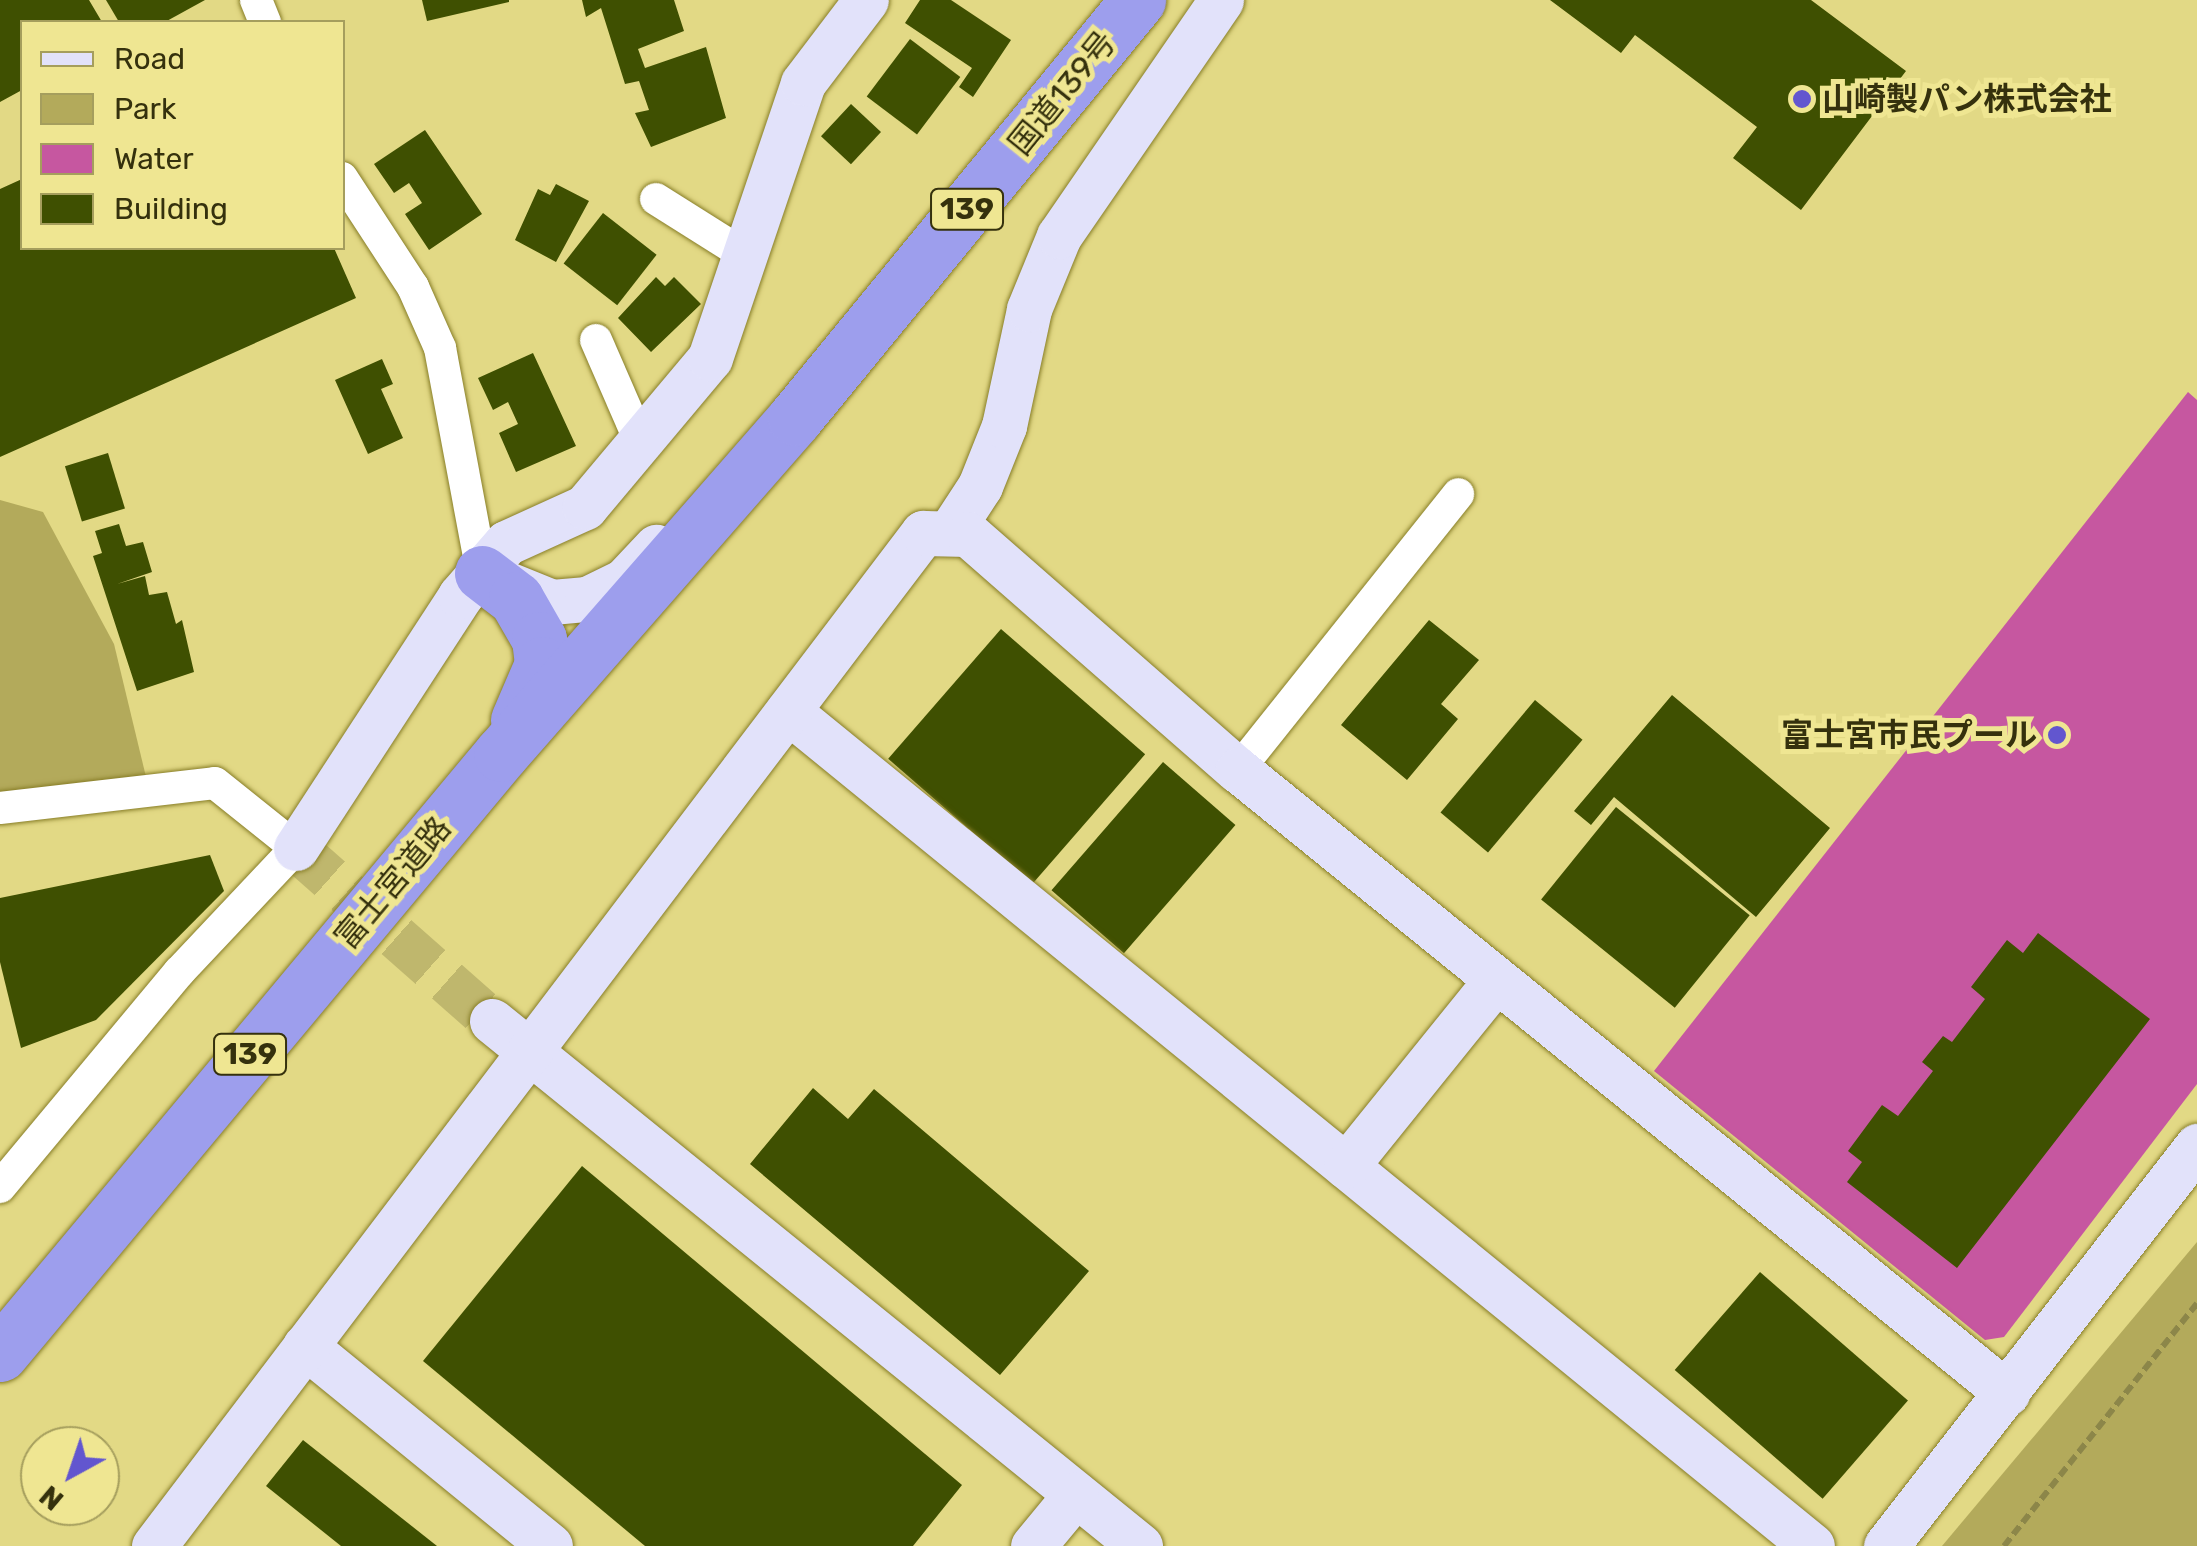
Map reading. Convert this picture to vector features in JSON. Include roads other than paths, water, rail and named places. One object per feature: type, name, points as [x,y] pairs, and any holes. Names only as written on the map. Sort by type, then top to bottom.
[{"type":"highway","name":"国道139号","points":[[794,418],[1138,0]]},
{"type":"highway","name":"富士宮道路","points":[[0,1354],[501,754],[794,418]]},
{"type":"highway","points":[[482,573],[528,616],[542,664],[501,754]]},
{"type":"street","points":[[0,1187],[178,972],[296,848],[460,596],[506,544],[585,507],[710,358],[803,83],[866,0]]},
{"type":"street","points":[[950,532],[980,486],[1004,426],[1029,309],[1059,236],[1221,0]]},
{"type":"street","points":[[345,183],[413,287],[440,348],[482,573]]},
{"type":"street","points":[[656,199],[745,254]]},
{"type":"street","points":[[596,340],[640,441]]},
{"type":"street","points":[[482,573],[552,602],[587,599],[624,581],[746,453],[794,418]]},
{"type":"street","points":[[1238,770],[1458,494]]},
{"type":"street","points":[[154,1546],[923,532],[968,534],[1238,770],[2007,1393]]},
{"type":"street","points":[[788,711],[1812,1546]]},
{"type":"street","points":[[0,808],[215,783],[296,848]]},
{"type":"street","points":[[1346,1166],[1496,980]]},
{"type":"street","points":[[492,1021],[1140,1546]]},
{"type":"street","points":[[1886,1546],[2197,1146]]},
{"type":"street","points":[[305,1346],[550,1546]]},
{"type":"street","points":[[1033,1546],[1076,1494]]},
{"type":"water","name":"富士宮市民プール","points":[[2188,392],[2197,400],[2197,1084],[2004,1337],[1985,1340],[1654,1071]]},
{"type":"tunnel","points":[[296,848],[492,1021]]},
{"type":"place","name":"山崎製パン株式会社","points":[[1802,99]]},
{"type":"place","name":"富士宮市民プール","points":[[2057,735]]}]
